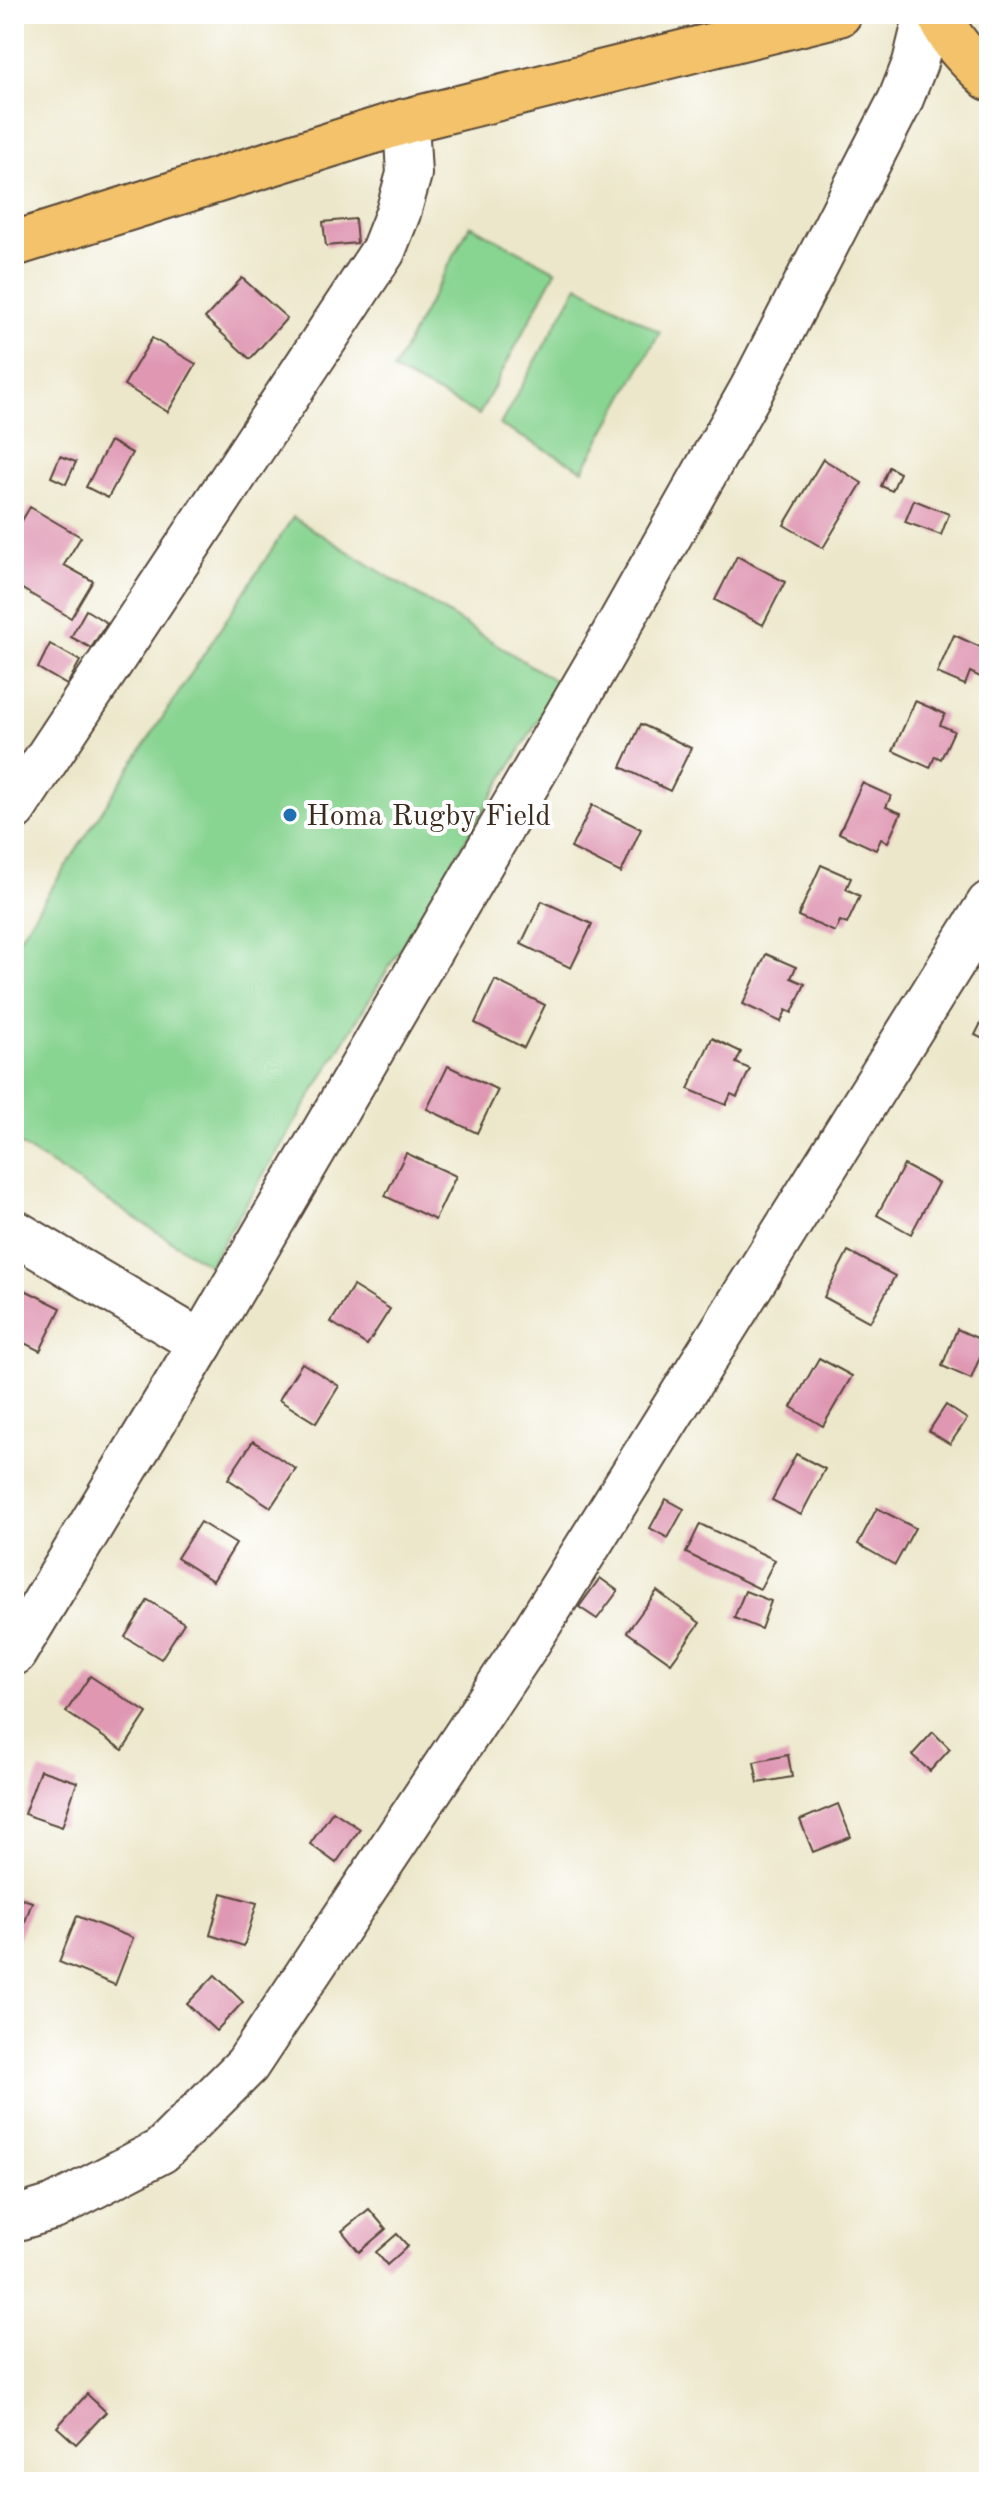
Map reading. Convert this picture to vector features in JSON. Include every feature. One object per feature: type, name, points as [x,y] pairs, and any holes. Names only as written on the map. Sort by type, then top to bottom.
[{"type":"main road","points":[[14,244],[406,121],[839,14]]},
{"type":"main road","points":[[940,14],[942,23],[966,56],[989,78]]},
{"type":"street","points":[[14,1653],[201,1343],[604,652],[752,389],[900,101],[915,63],[927,14]]},
{"type":"street","points":[[14,808],[383,251],[409,174],[406,121]]},
{"type":"street","points":[[14,2219],[54,2207],[161,2151],[247,2065],[528,1642],[989,904]]},
{"type":"street","points":[[14,1232],[201,1343]]},
{"type":"green space","points":[[470,225],[556,271],[479,415],[393,370]]},
{"type":"green space","points":[[578,285],[660,332],[583,470],[500,425]]},
{"type":"green space","name":"Homa Rugby Field","points":[[293,517],[560,684],[209,1265],[14,1141],[14,946]]},
{"type":"building","points":[[355,219],[357,243],[326,246],[323,222]]},
{"type":"building","points":[[242,278],[287,318],[250,359],[205,318]]},
{"type":"building","points":[[152,338],[196,364],[168,412],[124,385]]},
{"type":"building","points":[[110,441],[132,453],[108,498],[86,487]]},
{"type":"building","points":[[60,456],[76,462],[66,484],[51,477]]},
{"type":"building","points":[[823,459],[862,483],[823,548],[784,525]]},
{"type":"building","points":[[889,467],[900,473],[892,491],[881,486]]},
{"type":"building","points":[[914,500],[949,514],[941,535],[905,522]]},
{"type":"building","points":[[30,507],[81,537],[64,565],[93,581],[71,618],[14,584],[14,534]]},
{"type":"building","points":[[737,556],[785,582],[763,625],[715,600]]},
{"type":"building","points":[[86,610],[107,623],[91,648],[71,637]]},
{"type":"building","points":[[954,635],[989,651],[989,662],[982,678],[970,672],[965,685],[937,673]]},
{"type":"building","points":[[50,644],[80,661],[67,685],[38,668]]},
{"type":"building","points":[[915,701],[945,714],[940,725],[954,731],[941,759],[935,756],[930,768],[893,751]]},
{"type":"building","points":[[641,724],[691,748],[670,791],[621,767]]},
{"type":"building","points":[[862,783],[891,796],[886,807],[901,813],[888,842],[881,839],[876,850],[839,833]]},
{"type":"building","points":[[592,805],[641,829],[621,873],[571,848]]},
{"type":"building","points":[[821,865],[851,878],[846,889],[860,896],[847,924],[840,921],[835,932],[798,916]]},
{"type":"building","points":[[542,901],[592,924],[571,968],[521,944]]},
{"type":"building","points":[[766,954],[796,967],[791,978],[805,984],[792,1013],[786,1010],[781,1022],[743,1004]]},
{"type":"building","points":[[495,980],[545,1005],[524,1048],[475,1023]]},
{"type":"building","points":[[989,1007],[989,1042],[975,1035]]},
{"type":"building","points":[[712,1038],[741,1052],[736,1063],[750,1069],[737,1097],[731,1094],[726,1105],[688,1089]]},
{"type":"building","points":[[448,1066],[498,1090],[477,1133],[427,1109]]},
{"type":"building","points":[[406,1153],[456,1176],[435,1220],[385,1196]]},
{"type":"building","points":[[904,1165],[938,1183],[911,1234],[877,1215]]},
{"type":"building","points":[[848,1251],[895,1276],[870,1322],[824,1297]]},
{"type":"building","points":[[353,1286],[390,1309],[367,1345],[331,1322]]},
{"type":"building","points":[[23,1289],[61,1308],[40,1351],[14,1338],[14,1307]]},
{"type":"building","points":[[957,1329],[986,1342],[971,1379],[942,1366]]},
{"type":"building","points":[[819,1358],[852,1376],[823,1426],[791,1407]]},
{"type":"building","points":[[302,1363],[339,1386],[316,1423],[279,1400]]},
{"type":"building","points":[[946,1405],[967,1419],[950,1444],[929,1431]]},
{"type":"building","points":[[253,1441],[296,1469],[271,1507],[228,1479]]},
{"type":"building","points":[[796,1454],[825,1469],[801,1515],[772,1500]]},
{"type":"building","points":[[666,1499],[684,1509],[668,1538],[650,1528]]},
{"type":"building","points":[[877,1508],[915,1528],[895,1565],[858,1544]]},
{"type":"building","points":[[200,1522],[236,1544],[213,1581],[177,1558]]},
{"type":"building","points":[[700,1524],[775,1560],[760,1589],[686,1553]]},
{"type":"building","points":[[600,1578],[618,1591],[597,1619],[579,1607]]},
{"type":"building","points":[[657,1591],[700,1623],[671,1663],[627,1632]]},
{"type":"building","points":[[745,1591],[771,1601],[761,1629],[734,1618]]},
{"type":"building","points":[[148,1600],[184,1623],[161,1659],[125,1637]]},
{"type":"building","points":[[90,1676],[147,1713],[123,1750],[66,1712]]},
{"type":"building","points":[[933,1732],[950,1749],[930,1771],[912,1755]]},
{"type":"building","points":[[788,1755],[792,1777],[758,1783],[754,1762]]},
{"type":"building","points":[[40,1770],[77,1782],[62,1827],[24,1814]]},
{"type":"building","points":[[838,1804],[851,1837],[813,1852],[800,1820]]},
{"type":"building","points":[[333,1811],[360,1829],[336,1863],[310,1844]]},
{"type":"building","points":[[222,1893],[257,1903],[244,1946],[210,1935]]},
{"type":"building","points":[[14,1896],[32,1902],[16,1947],[14,1946]]},
{"type":"building","points":[[77,1916],[133,1938],[115,1985],[59,1962]]},
{"type":"building","points":[[215,1975],[243,2002],[216,2031],[187,2004]]},
{"type":"building","points":[[369,2209],[386,2229],[359,2252],[342,2231]]},
{"type":"building","points":[[397,2234],[408,2246],[387,2265],[376,2252]]},
{"type":"building","points":[[87,2394],[106,2412],[76,2444],[57,2427]]},
{"type":"place","name":"Homa Rugby Field","points":[[290,815]]}]
